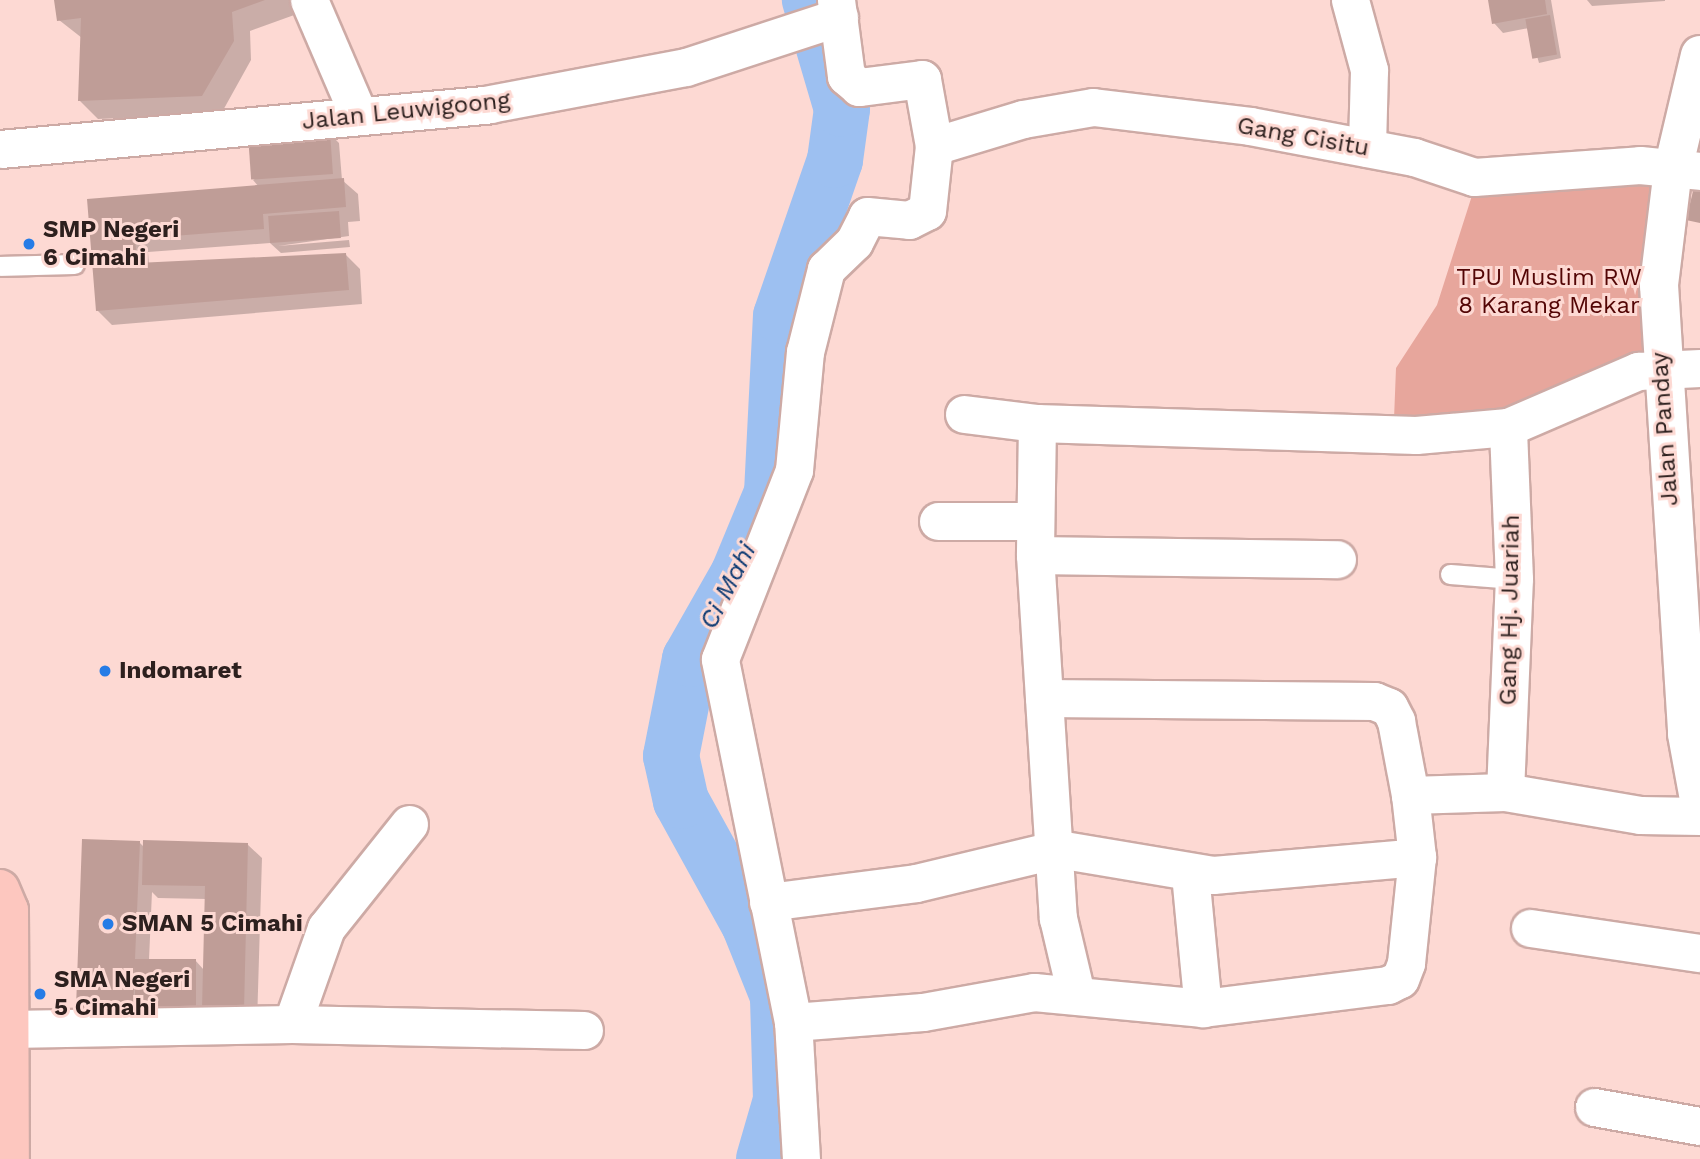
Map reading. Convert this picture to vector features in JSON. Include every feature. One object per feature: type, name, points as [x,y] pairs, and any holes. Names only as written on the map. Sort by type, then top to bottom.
[{"type":"main road","points":[[0,889],[9,910],[10,1159]]},
{"type":"street","points":[[309,0],[359,116]]},
{"type":"street","points":[[1350,0],[1369,70],[1367,148]]},
{"type":"street","points":[[802,1159],[793,1022],[720,659],[794,470],[806,352],[826,269],[854,242],[867,216],[909,220],[927,211],[934,146],[925,82],[915,76],[859,88],[852,83],[826,16]]},
{"type":"street","name":"Jalan Leuwigoong","points":[[0,149],[359,116],[603,85],[749,49],[826,16]]},
{"type":"street","name":"Jalan Panday","points":[[1700,55],[1687,170],[1659,285],[1660,366],[1686,534],[1693,733],[1700,805]]},
{"type":"street","name":"Gang Cisitu","points":[[934,146],[1023,119],[1093,107],[1367,148],[1474,177],[1590,167],[1687,170]]},
{"type":"street","points":[[964,414],[1037,423],[1416,435],[1508,427],[1660,366],[1700,368]]},
{"type":"street","points":[[1037,423],[1035,538],[1044,698],[1058,849],[1058,918],[1076,994]]},
{"type":"street","name":"Gang Hj. Juariah","points":[[1505,792],[1514,579],[1508,427]]},
{"type":"street","points":[[938,522],[1035,538],[1337,559]]},
{"type":"street","points":[[793,1022],[923,1012],[1004,994],[1076,994],[1203,1008],[1400,979],[1417,857],[1410,795],[1396,721],[1389,706],[1374,701],[1044,698]]},
{"type":"street","points":[[1410,795],[1505,792],[1640,815],[1700,816]]},
{"type":"street","points":[[292,1024],[326,928],[409,824]]},
{"type":"street","points":[[768,902],[916,883],[1058,849],[1190,874],[1417,857]]},
{"type":"street","points":[[1190,874],[1203,1008]]},
{"type":"street","points":[[1530,928],[1700,953]]},
{"type":"street","points":[[9,1029],[292,1024],[584,1030]]},
{"type":"street","points":[[1594,1107],[1700,1126]]},
{"type":"lane","points":[[0,266],[74,264]]},
{"type":"lane","points":[[1450,574],[1514,579]]},
{"type":"green space","name":"TPU Muslim RW 8 Karang Mekar","points":[[1663,172],[1652,363],[1508,422],[1394,419],[1396,368],[1437,305],[1476,183]]},
{"type":"building","points":[[54,0],[265,0],[232,12],[234,41],[202,96],[78,101],[81,18],[57,21]]},
{"type":"building","points":[[1488,0],[1545,0],[1547,14],[1492,24]]},
{"type":"building","points":[[1550,15],[1557,54],[1532,59],[1525,19]]},
{"type":"building","points":[[330,132],[333,174],[251,180],[248,138]]},
{"type":"building","points":[[344,178],[346,207],[263,214],[264,229],[135,239],[137,263],[346,253],[349,290],[96,311],[87,199]]},
{"type":"building","points":[[1696,179],[1700,180],[1700,223],[1686,220]]},
{"type":"building","points":[[339,211],[341,238],[270,243],[268,216]]},
{"type":"building","name":"SMAN 5 Cimahi","points":[[82,839],[140,841],[135,959],[196,959],[196,1011],[135,1011],[135,965],[133,1010],[76,1008]]},
{"type":"building","points":[[143,840],[248,843],[244,1010],[202,1009],[205,886],[142,885]]},
{"type":"waterway","name":"Ci Mahi","points":[[764,1159],[781,1100],[778,996],[749,924],[681,801],[671,756],[690,659],[738,575],[772,493],[781,316],[835,160],[842,109],[810,0]]},
{"type":"place","name":"SMP Negeri 6 Cimahi","points":[[29,244]]},
{"type":"place","name":"Indomaret","points":[[105,671]]},
{"type":"place","name":"SMAN 5 Cimahi","points":[[108,924]]},
{"type":"place","name":"SMA Negeri 5 Cimahi","points":[[40,994]]}]
